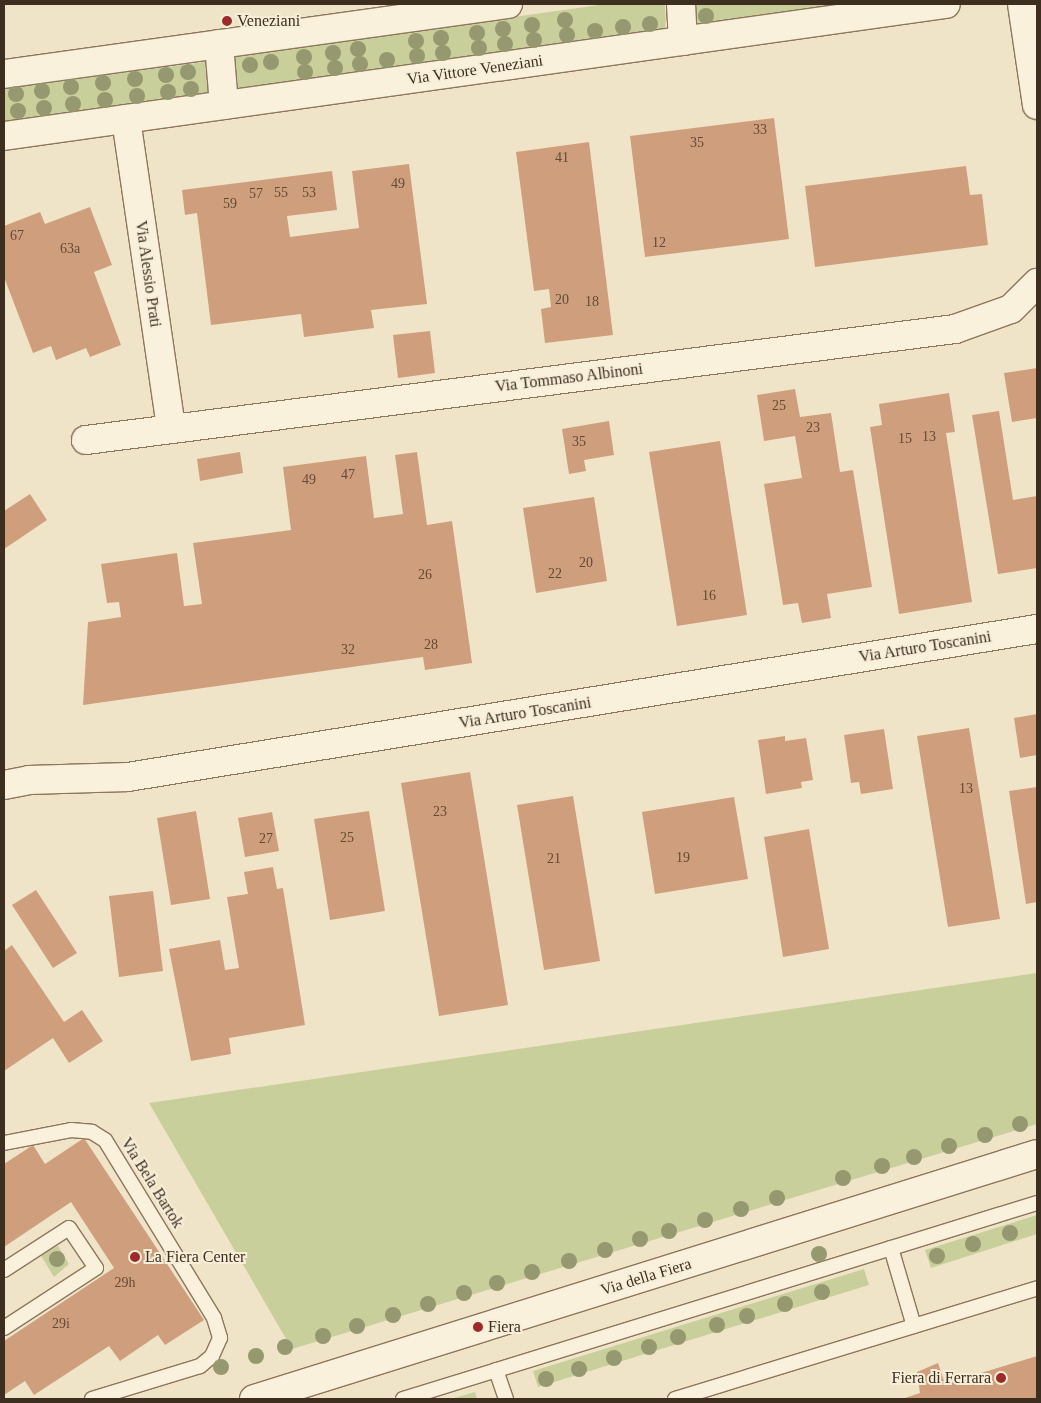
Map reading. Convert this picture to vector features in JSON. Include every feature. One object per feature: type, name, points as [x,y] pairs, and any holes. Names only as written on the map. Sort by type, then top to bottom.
[{"type":"street","points":[[8,68],[219,44],[460,7],[508,4]]},
{"type":"street","points":[[681,4],[683,41]]},
{"type":"street","name":"Via Vittore Veneziani","points":[[4,136],[946,4]]},
{"type":"street","points":[[1022,4],[1037,105]]},
{"type":"street","points":[[219,44],[224,105]]},
{"type":"street","name":"Via Alessio Prati","points":[[126,119],[171,429]]},
{"type":"street","name":"Via Tommaso Albinoni","points":[[86,440],[955,329],[1011,309],[1037,283]]},
{"type":"street","name":"Via Arturo Toscanini","points":[[6,780],[104,780],[1037,629]]},
{"type":"street","name":"Via della Fiera","points":[[254,1399],[1037,1154]]},
{"type":"lane","name":"Via Bela Bartok","points":[[4,1143],[71,1130],[92,1132],[105,1140],[214,1318],[220,1338],[212,1356],[200,1366],[92,1399]]},
{"type":"lane","points":[[403,1399],[1037,1203]]},
{"type":"lane","points":[[4,1270],[69,1228],[96,1268],[4,1328]]},
{"type":"lane","points":[[891,1248],[914,1326]]},
{"type":"lane","points":[[675,1399],[1037,1288]]},
{"type":"lane","points":[[496,1370],[506,1399]]},
{"type":"green space","points":[[606,4],[665,4],[666,37],[239,94],[234,56]]},
{"type":"green space","points":[[691,4],[873,4],[695,29]]},
{"type":"green space","points":[[205,62],[209,98],[4,124],[5,88]]},
{"type":"green space","points":[[1037,973],[1037,1124],[292,1349],[149,1103]]},
{"type":"green space","points":[[1037,1215],[1037,1234],[931,1268],[925,1250]]},
{"type":"green space","points":[[58,1246],[69,1264],[54,1277],[40,1254]]},
{"type":"green space","points":[[864,1269],[869,1285],[538,1387],[533,1371]]},
{"type":"green space","points":[[475,1392],[477,1399],[451,1399]]},
{"type":"building","points":[[774,118],[789,239],[645,257],[630,136]]},
{"type":"building","points":[[589,142],[613,335],[545,343],[541,309],[551,307],[549,289],[534,291],[516,152]]},
{"type":"building","points":[[409,164],[427,304],[371,310],[374,328],[304,337],[301,314],[211,325],[197,213],[185,215],[182,190],[332,171],[337,210],[287,216],[290,237],[359,228],[352,171]]},
{"type":"building","points":[[966,166],[970,195],[982,194],[988,245],[815,267],[805,186]]},
{"type":"building","points":[[90,207],[112,265],[94,272],[121,345],[90,357],[86,348],[56,360],[51,346],[33,353],[4,277],[4,226],[40,212],[45,224]]},
{"type":"building","points":[[430,331],[435,373],[398,378],[393,335]]},
{"type":"building","points":[[1037,368],[1037,418],[1012,422],[1004,373]]},
{"type":"building","points":[[795,389],[800,417],[831,413],[840,472],[853,470],[872,587],[827,594],[831,618],[802,623],[798,603],[783,605],[764,484],[802,478],[795,436],[764,441],[757,395]]},
{"type":"building","points":[[949,393],[955,432],[946,433],[972,602],[899,614],[870,427],[882,425],[879,404]]},
{"type":"building","points":[[999,411],[1013,500],[1037,496],[1037,568],[998,574],[972,415]]},
{"type":"building","points":[[609,421],[614,455],[584,460],[586,471],[569,474],[562,429]]},
{"type":"building","points":[[720,441],[747,615],[677,626],[649,452]]},
{"type":"building","points":[[240,452],[243,473],[200,481],[197,459]]},
{"type":"building","points":[[417,452],[427,525],[452,521],[472,663],[425,670],[423,657],[83,705],[88,622],[121,617],[119,602],[107,603],[101,564],[177,553],[184,606],[202,604],[193,543],[291,530],[283,467],[366,456],[374,518],[403,514],[395,455]]},
{"type":"building","points":[[30,494],[47,520],[4,549],[4,511]]},
{"type":"building","points":[[594,497],[607,581],[536,593],[523,508]]},
{"type":"building","points":[[1037,714],[1037,755],[1020,758],[1014,718]]},
{"type":"building","points":[[969,728],[1000,919],[948,927],[917,736]]},
{"type":"building","points":[[884,729],[893,789],[861,794],[859,782],[851,783],[844,735]]},
{"type":"building","points":[[785,736],[785,741],[806,738],[813,780],[801,782],[802,788],[766,794],[758,740]]},
{"type":"building","points":[[470,772],[508,1005],[439,1016],[401,783]]},
{"type":"building","points":[[1037,787],[1037,902],[1026,904],[1009,791]]},
{"type":"building","points":[[573,796],[600,961],[544,970],[517,805]]},
{"type":"building","points":[[734,797],[748,879],[655,894],[642,812]]},
{"type":"building","points":[[196,811],[210,899],[171,905],[157,818]]},
{"type":"building","points":[[369,811],[385,911],[330,920],[314,819]]},
{"type":"building","points":[[272,812],[279,851],[245,857],[238,818]]},
{"type":"building","points":[[809,829],[829,949],[783,957],[764,837]]},
{"type":"building","points":[[273,867],[277,889],[283,888],[305,1025],[229,1038],[231,1054],[191,1061],[169,949],[220,940],[225,970],[239,968],[227,897],[248,894],[244,872]]},
{"type":"building","points":[[36,890],[77,953],[53,968],[12,905]]},
{"type":"building","points":[[153,891],[163,971],[119,977],[109,896]]},
{"type":"building","points":[[12,945],[64,1022],[82,1010],[103,1041],[69,1063],[53,1038],[4,1071],[4,951]]},
{"type":"building","name":"La Fiera Center","points":[[84,1138],[204,1320],[165,1345],[158,1335],[120,1361],[109,1346],[34,1395],[25,1381],[4,1395],[4,1341],[114,1268],[71,1202],[4,1247],[4,1164],[33,1145],[45,1164]]},
{"type":"building","name":"Fiera di Ferrara","points":[[1037,1356],[1037,1399],[902,1399],[920,1393],[917,1372],[938,1363],[945,1384]]},
{"type":"place","name":"Veneziani","points":[[227,21]]},
{"type":"place","name":"La Fiera Center","points":[[135,1257]]},
{"type":"place","name":"Fiera","points":[[478,1327]]},
{"type":"place","name":"Fiera di Ferrara","points":[[1001,1378]]}]
